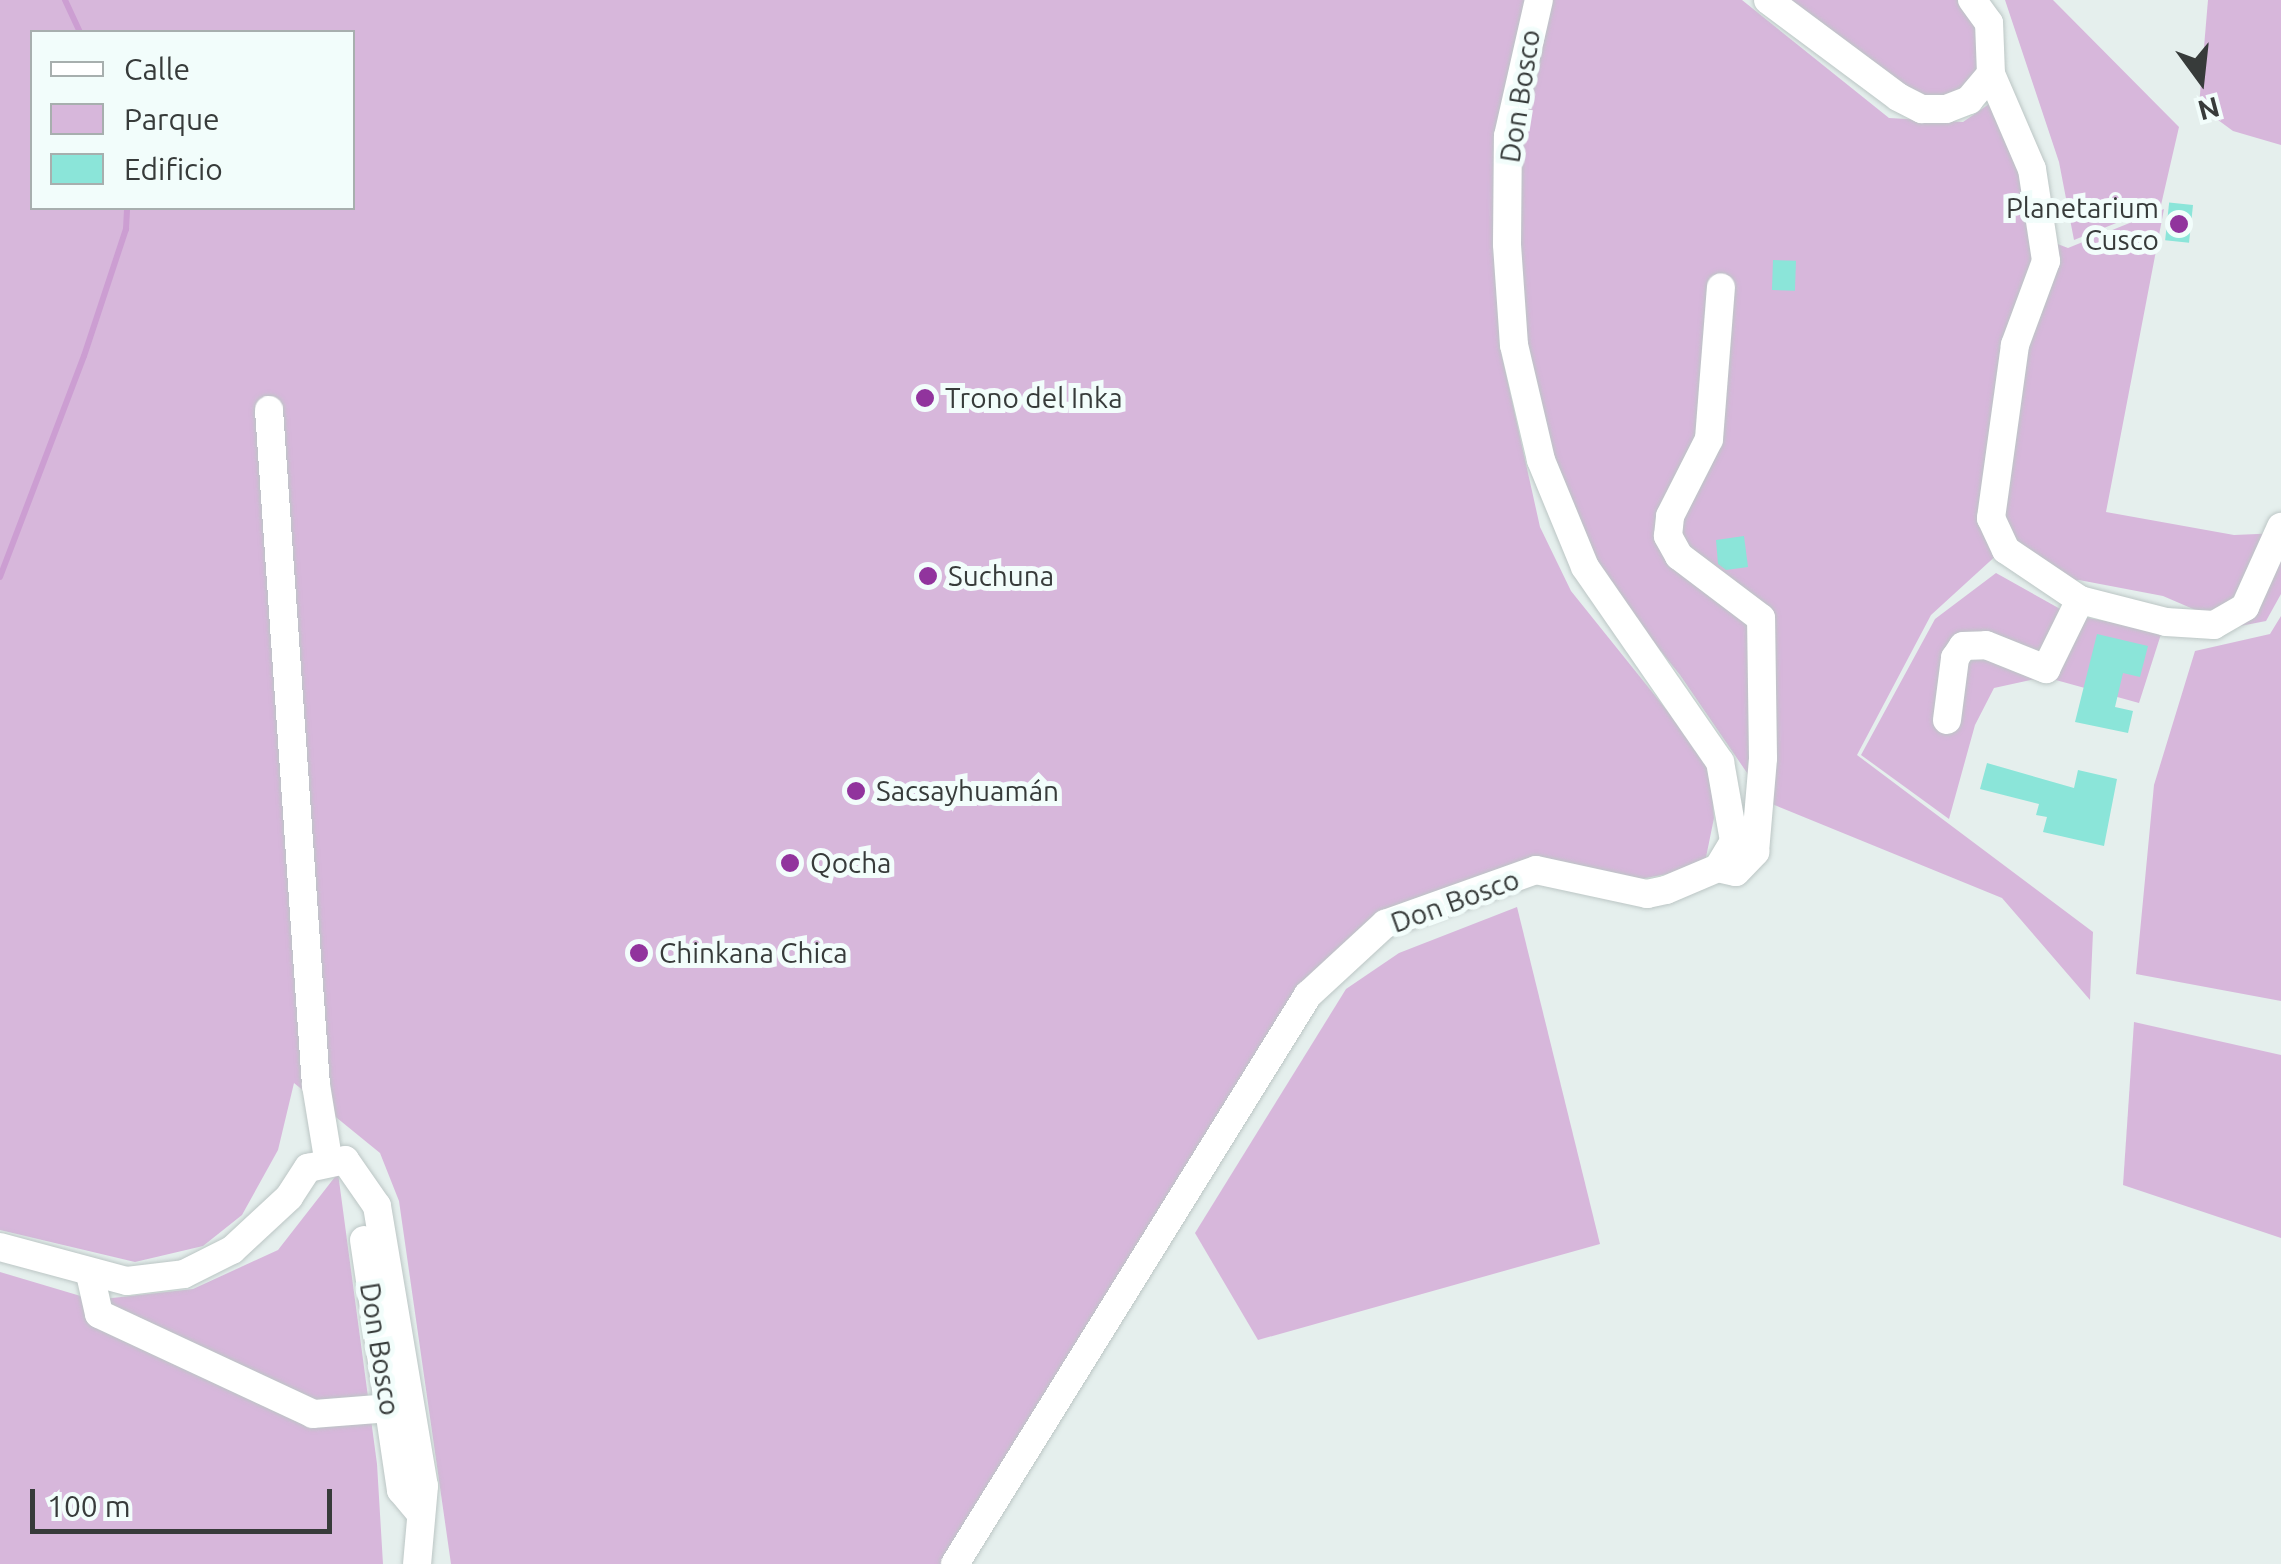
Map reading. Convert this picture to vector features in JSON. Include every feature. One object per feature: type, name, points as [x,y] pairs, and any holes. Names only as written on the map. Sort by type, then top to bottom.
[{"type":"street","name":"Don Bosco","points":[[955,1564],[1308,995],[1385,924],[1536,870],[1647,894],[1718,868],[1734,841],[1720,762],[1576,549],[1541,460],[1514,345],[1508,136],[1539,0]]},
{"type":"street","points":[[1768,0],[1922,108],[1969,100],[1991,74]]},
{"type":"street","points":[[1972,0],[1989,23],[1991,74],[2032,169],[2046,262],[2014,344],[1991,518],[2006,550],[2080,600],[2166,622],[2214,625],[2245,607],[2281,527]]},
{"type":"street","points":[[1718,868],[1736,872],[1755,852],[1763,758],[1762,618],[1751,604],[1718,588],[1679,556],[1668,536],[1670,516],[1709,439],[1721,288]]},
{"type":"street","points":[[269,410],[316,1085],[328,1158]]},
{"type":"street","points":[[1947,720],[1955,658],[1963,646],[1986,646],[2046,669],[2080,600]]},
{"type":"street","points":[[0,1248],[90,1274],[127,1280],[184,1274],[232,1250],[289,1197],[308,1168],[328,1158],[345,1160],[365,1182]]},
{"type":"street","name":"Don Bosco","points":[[365,1182],[360,1209],[402,1490],[418,1510]]},
{"type":"street","name":"Don Bosco","points":[[365,1182],[378,1206],[424,1486],[418,1510],[417,1564]]},
{"type":"street","points":[[90,1274],[99,1314],[313,1414],[389,1408]]},
{"type":"green space","name":"Sacsayhuamán","points":[[0,0],[1533,0],[1494,165],[1500,347],[1540,527],[1571,591],[1710,764],[1714,818],[1704,867],[1604,886],[1502,878],[1385,921],[1307,994],[944,1564],[451,1564],[399,1201],[380,1153],[294,1083],[278,1150],[242,1215],[203,1246],[135,1262],[0,1230]]},
{"type":"green space","points":[[1544,0],[1742,0],[1889,118],[1963,122],[2005,93],[2047,240],[2068,248],[2164,209],[2106,512],[2234,535],[2281,533],[2281,594],[2266,621],[2235,627],[2163,596],[2079,580],[2048,585],[2000,552],[1931,615],[1857,755],[2093,932],[2090,1000],[2002,898],[1767,802],[1680,675],[1615,594],[1558,495],[1526,374],[1514,152]]},
{"type":"green space","points":[[1782,0],[1972,0],[1989,23],[1983,91],[1922,103]]},
{"type":"green space","points":[[2005,0],[2053,0],[2179,127],[2161,205],[2074,240],[2059,162]]},
{"type":"green space","points":[[2208,0],[2281,0],[2281,145],[2233,131],[2199,106]]},
{"type":"green space","points":[[1996,573],[2071,615],[2162,631],[2139,703],[2045,677],[1994,688],[1975,725],[1949,819],[1861,755],[1935,619]]},
{"type":"green space","points":[[2281,616],[2281,1001],[2136,974],[2154,785],[2195,651],[2270,634]]},
{"type":"green space","points":[[1517,907],[1600,1244],[1258,1340],[1195,1233],[1346,989],[1399,953]]},
{"type":"green space","points":[[2134,1022],[2281,1055],[2281,1238],[2123,1185]]},
{"type":"green space","points":[[338,1173],[377,1464],[383,1564],[0,1564],[0,1272],[94,1300],[193,1289],[278,1250]]},
{"type":"building","name":"Planetarium Cusco","points":[[2169,202],[2193,205],[2189,243],[2165,240]]},
{"type":"building","points":[[1773,260],[1796,261],[1795,291],[1772,290]]},
{"type":"building","points":[[1744,536],[1748,567],[1726,570],[1718,564],[1716,540]]},
{"type":"building","points":[[2097,634],[2148,646],[2140,677],[2123,673],[2115,707],[2133,711],[2128,733],[2075,722]]},
{"type":"building","points":[[1987,763],[2074,788],[2078,770],[2117,779],[2104,846],[2043,832],[2047,817],[2036,815],[2039,804],[1980,789]]},
{"type":"waterway","points":[[65,0],[79,30]]},
{"type":"waterway","points":[[0,577],[84,356],[126,229],[127,210]]},
{"type":"place","name":"Planetarium Cusco","points":[[2179,224]]},
{"type":"place","name":"Trono del Inka","points":[[925,398]]},
{"type":"place","name":"Suchuna","points":[[928,576]]},
{"type":"place","name":"Sacsayhuamán","points":[[856,791]]},
{"type":"place","name":"Qocha","points":[[790,863]]},
{"type":"place","name":"Chinkana Chica","points":[[639,953]]}]
